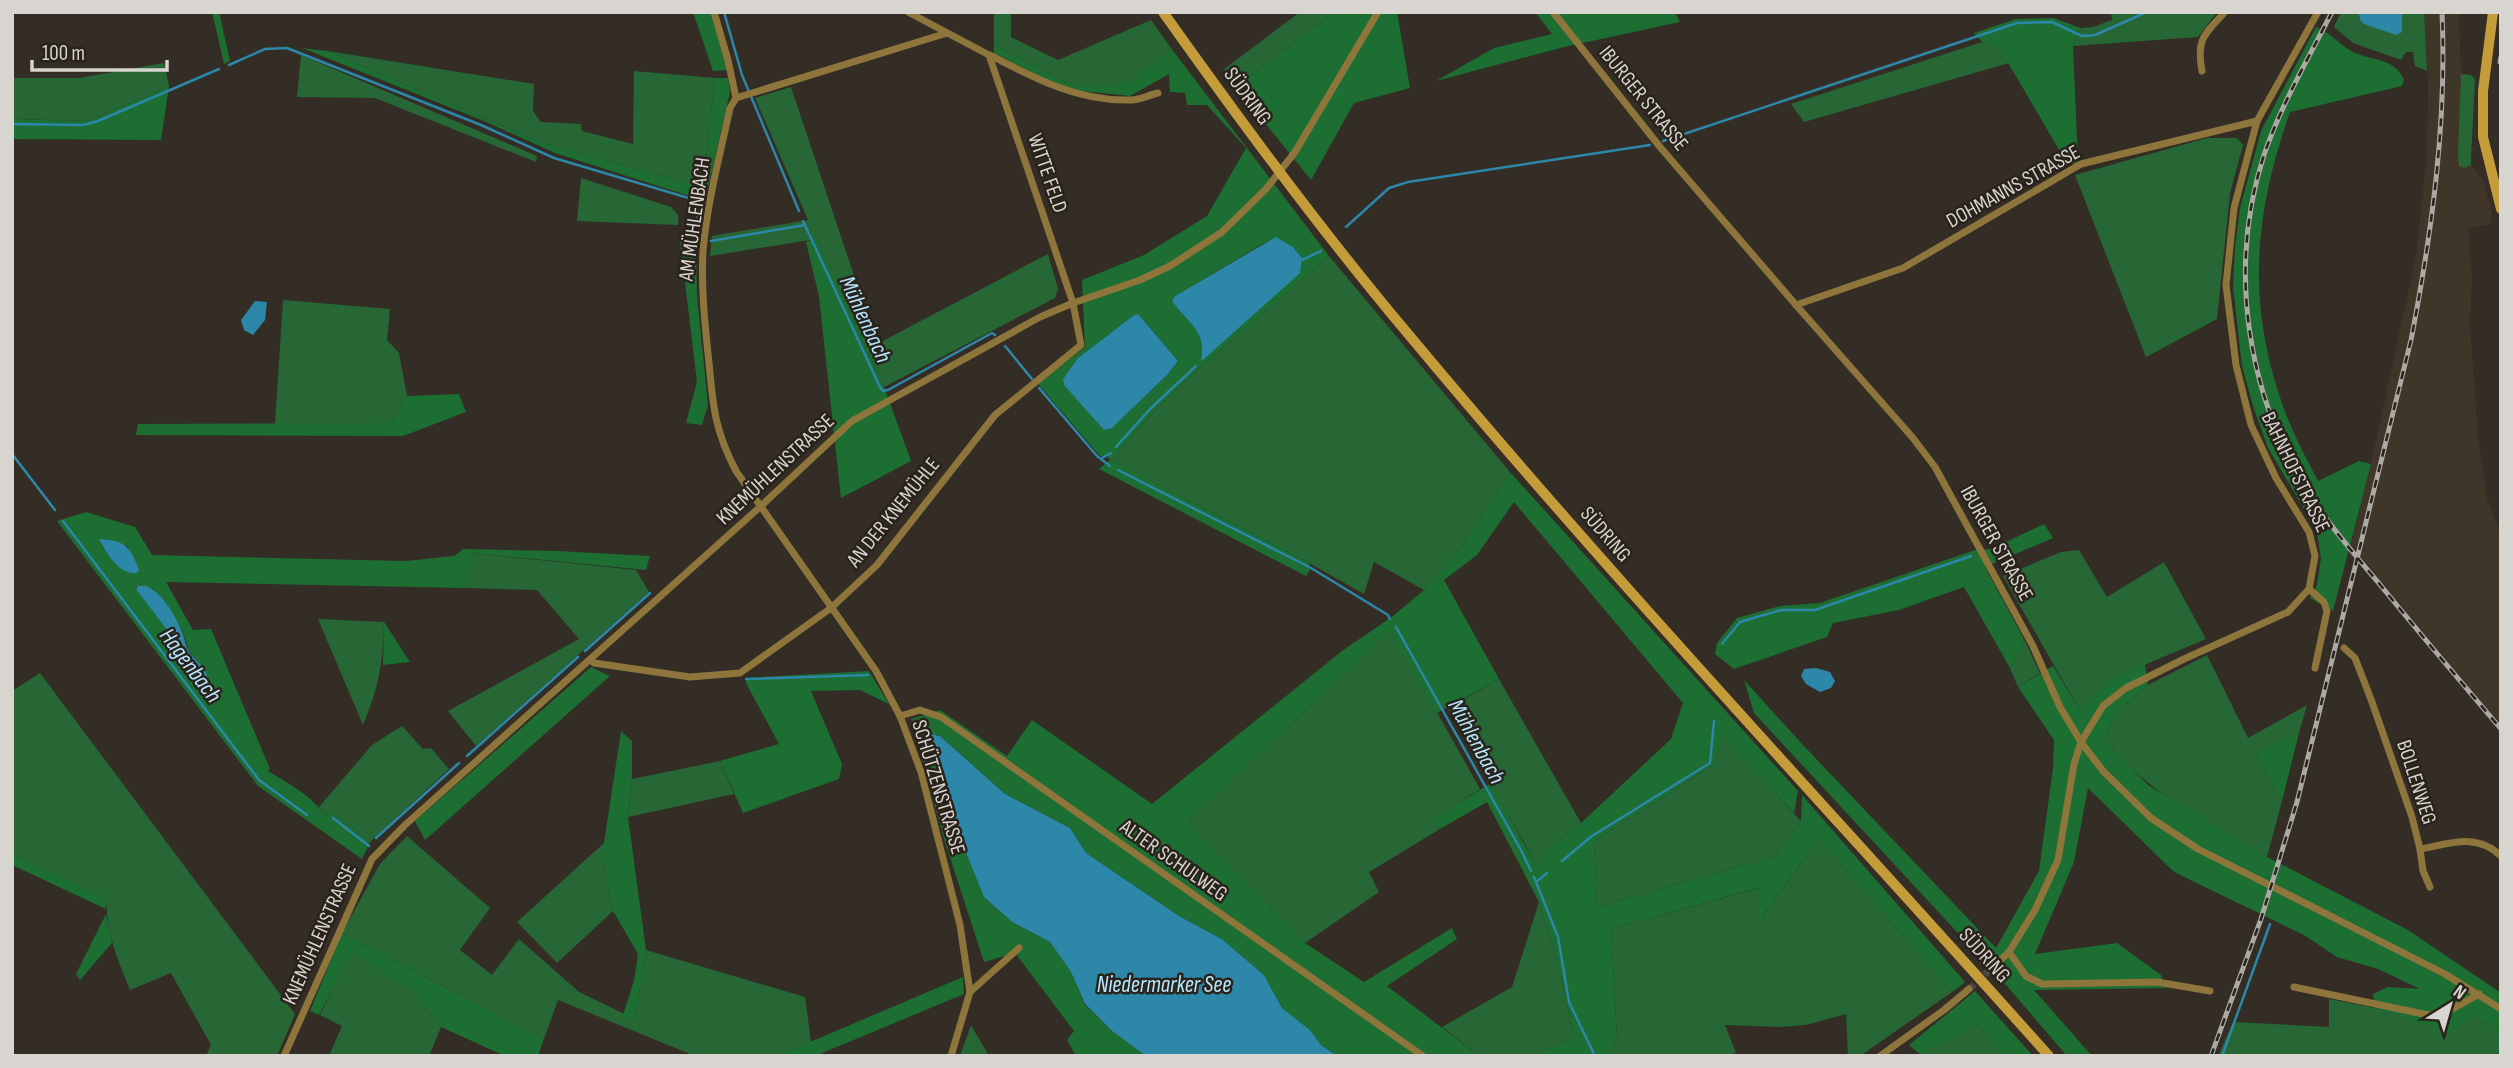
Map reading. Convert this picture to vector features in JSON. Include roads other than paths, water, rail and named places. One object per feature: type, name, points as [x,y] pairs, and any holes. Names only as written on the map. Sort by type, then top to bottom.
[{"type":"main road","name":"SÜDRING","points":[[1163,12],[1294,190],[1408,334],[1645,609],[2049,1056]]},
{"type":"main road","points":[[2493,12],[2483,101],[2483,137],[2501,209]]},
{"type":"street","name":"AM MÜHLENBACH","points":[[714,12],[736,99],[730,108],[710,206],[704,249],[702,295],[714,417],[725,450],[760,507]]},
{"type":"street","points":[[908,12],[1049,85],[1082,95],[1132,100],[1158,93]]},
{"type":"street","name":"KNEMÜHLENSTRASSE","points":[[284,1056],[372,859],[404,826],[591,660],[852,421],[1012,332],[1073,303],[1140,280],[1170,266],[1222,232],[1266,189],[1295,152],[1378,12]]},
{"type":"street","name":"IBURGER STRASSE","points":[[1552,12],[1660,147],[1913,438],[1935,467],[2033,646],[2060,707],[2103,771],[2151,818],[2199,849],[2445,974],[2501,1009]]},
{"type":"street","points":[[2202,71],[2198,50],[2202,37],[2225,12]]},
{"type":"street","name":"BAHNHOFSTRASSE","points":[[2309,589],[2315,556],[2309,532],[2276,478],[2251,425],[2236,365],[2227,285],[2234,208],[2257,121],[2318,12]]},
{"type":"street","points":[[736,99],[947,33]]},
{"type":"street","name":"WITTE FELD","points":[[989,55],[1073,303]]},
{"type":"street","name":"DOHMANNS STRASSE","points":[[1796,306],[1903,268],[2081,164],[2257,121]]},
{"type":"street","name":"AN DER KNEMÜHLE","points":[[591,660],[594,663],[627,669],[690,677],[740,673],[831,607],[877,565],[995,415],[1081,345],[1073,303]]},
{"type":"street","name":"SCHÜTZENSTRASSE","points":[[760,507],[876,671],[900,716],[921,772],[960,925],[970,992],[951,1056]]},
{"type":"street","points":[[1990,970],[2010,952],[2035,910],[2058,860],[2074,764],[2081,742],[2104,706],[2126,688],[2288,612],[2309,589],[2324,602],[2327,611],[2315,668]]},
{"type":"street","name":"BOLLENWEG","points":[[2344,648],[2355,658],[2412,817],[2420,849],[2479,841],[2493,848],[2501,856]]},
{"type":"street","name":"ALTER SCHULWEG","points":[[900,716],[920,709],[941,717],[1423,1056]]},
{"type":"street","points":[[2420,849],[2423,871],[2430,887]]},
{"type":"street","points":[[970,992],[1019,948]]},
{"type":"street","points":[[2010,952],[2026,976],[2042,984],[2157,982],[2210,991]]},
{"type":"street","points":[[2294,987],[2438,1017],[2479,994]]},
{"type":"street","points":[[1880,1056],[1969,989]]},
{"type":"water","points":[[2359,12],[2402,12],[2402,32],[2396,35],[2364,24],[2360,20]]},
{"type":"water","points":[[1276,237],[1293,247],[1302,258],[1300,273],[1201,359],[1202,349],[1198,333],[1172,301],[1175,296]]},
{"type":"water","points":[[255,301],[267,302],[265,320],[253,335],[244,330],[241,320]]},
{"type":"water","points":[[1138,314],[1178,361],[1112,428],[1104,430],[1064,385],[1063,379],[1078,358]]},
{"type":"water","points":[[99,539],[126,546],[136,562],[139,570],[137,573],[130,573],[119,567]]},
{"type":"water","points":[[138,586],[145,586],[157,593],[167,605],[183,634],[187,648],[206,671],[208,680],[204,679],[136,589]]},
{"type":"water","points":[[1816,668],[1830,672],[1835,681],[1831,688],[1820,692],[1806,684],[1801,676],[1804,669]]},
{"type":"water","name":"Niedermarker See","points":[[931,734],[940,736],[1005,794],[1070,828],[1086,853],[1179,916],[1222,939],[1264,975],[1282,1008],[1310,1030],[1321,1045],[1337,1056],[1146,1056],[1112,1031],[1085,1004],[1071,972],[1050,942],[1012,922],[984,897],[932,753]]},
{"type":"waterway","name":"Mühlenbach","points":[[724,12],[742,75],[799,211]]},
{"type":"waterway","points":[[1663,141],[2017,23],[2052,22],[2082,36],[2095,35],[2147,12]]},
{"type":"waterway","points":[[229,65],[265,49],[287,48],[481,125],[554,158],[692,199],[699,207],[694,236],[696,240],[700,240]]},
{"type":"waterway","points":[[12,124],[83,125],[219,69]]},
{"type":"waterway","points":[[1346,227],[1389,188],[1408,182],[1650,145]]},
{"type":"waterway","name":"Mühlenbach","points":[[803,221],[883,391],[992,333],[995,335]]},
{"type":"waterway","points":[[711,241],[805,225]]},
{"type":"waterway","points":[[1302,260],[1321,251]]},
{"type":"waterway","name":"Mühlenbach","points":[[1005,346],[1032,379]]},
{"type":"waterway","points":[[1116,447],[1150,409],[1196,366]]},
{"type":"waterway","name":"Mühlenbach","points":[[1039,388],[1097,456],[1110,466]]},
{"type":"waterway","points":[[1102,458],[1111,453]]},
{"type":"waterway","name":"Hagenbach","points":[[12,454],[55,510]]},
{"type":"waterway","name":"Mühlenbach","points":[[1118,470],[1311,568],[1388,615],[1390,619]]},
{"type":"waterway","name":"Hagenbach","points":[[63,521],[259,780],[307,815]]},
{"type":"waterway","points":[[1722,644],[1740,622],[1781,610],[1815,610],[1971,556]]},
{"type":"waterway","name":"Hagenbach","points":[[585,651],[650,593]]},
{"type":"waterway","name":"Mühlenbach","points":[[1396,627],[1531,871]]},
{"type":"waterway","name":"Hagenbach","points":[[467,756],[578,657]]},
{"type":"waterway","points":[[746,679],[868,675]]},
{"type":"waterway","points":[[1562,861],[1592,836],[1710,763],[1714,721]]},
{"type":"waterway","name":"Hagenbach","points":[[376,838],[459,763]]},
{"type":"waterway","name":"Hagenbach","points":[[333,818],[369,846]]},
{"type":"waterway","points":[[1536,882],[1547,873]]},
{"type":"waterway","name":"Mühlenbach","points":[[1534,877],[1558,937],[1569,1002],[1595,1056]]},
{"type":"waterway","points":[[2222,1056],[2270,924]]},
{"type":"tunnel","points":[[1969,989],[1990,970]]},
{"type":"railway","points":[[2332,12],[2278,118],[2264,155],[2253,198],[2247,242],[2246,286],[2258,374],[2288,457],[2318,508],[2501,729]]},
{"type":"railway","points":[[2211,1056],[2261,919],[2297,802],[2411,340],[2431,218],[2440,136],[2442,12]]},
{"type":"railway","points":[[2500,62],[2501,57]]}]
